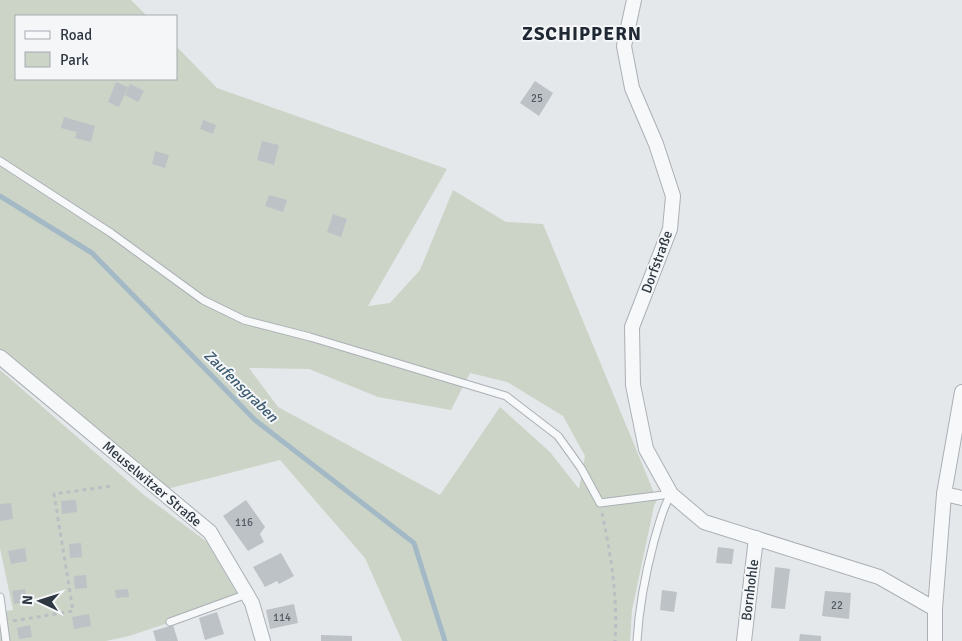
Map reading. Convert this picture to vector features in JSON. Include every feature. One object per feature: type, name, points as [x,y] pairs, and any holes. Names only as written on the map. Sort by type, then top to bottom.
[{"type":"street","name":"Dorfstraße","points":[[634,0],[624,46],[632,88],[656,144],[673,196],[670,228],[632,327],[633,385],[646,449],[671,494]]},
{"type":"street","name":"Meuselwitzer Straße","points":[[0,357],[210,532],[252,603],[263,641]]},
{"type":"street","points":[[935,641],[934,609],[944,494],[962,392]]},
{"type":"street","points":[[671,494],[704,522],[879,578],[934,609]]},
{"type":"street","points":[[944,494],[962,498]]},
{"type":"street","name":"Bornhohle","points":[[744,641],[756,538]]},
{"type":"lane","points":[[0,161],[111,233],[203,300],[244,320],[310,337],[506,396],[558,436],[581,468],[600,503],[671,494]]},
{"type":"lane","points":[[637,641],[639,609],[647,567],[663,508],[671,494]]},
{"type":"lane","points":[[170,622],[246,594]]},
{"type":"lane","points":[[0,597],[6,641]]},
{"type":"path","points":[[4,622],[73,611],[54,494],[112,486]]},
{"type":"path","points":[[600,503],[611,559],[616,622],[615,641]]},
{"type":"green space","points":[[0,0],[131,0],[146,15],[15,15],[15,80],[178,80],[178,48],[217,88],[447,169],[368,306],[390,303],[420,270],[453,190],[506,222],[543,224],[657,500],[654,506],[632,610],[630,641],[402,641],[365,558],[280,460],[167,489],[116,444],[2,351],[0,352]],"holes":[[[249,368],[309,369],[378,397],[451,410],[470,373],[507,382],[563,416],[585,456],[579,489],[550,452],[500,407],[440,495],[278,407]]]},
{"type":"green space","points":[[0,370],[144,495],[207,542],[240,599],[129,636],[106,641],[0,641],[0,612],[13,610],[0,548]]},
{"type":"building","points":[[535,81],[553,93],[539,116],[520,103]]},
{"type":"building","points":[[116,82],[128,87],[119,107],[108,102]]},
{"type":"building","points":[[130,84],[144,91],[138,102],[125,95]]},
{"type":"building","points":[[64,117],[95,126],[91,142],[75,138],[77,132],[61,128]]},
{"type":"building","points":[[203,120],[216,125],[213,134],[200,129]]},
{"type":"building","points":[[262,141],[279,145],[274,165],[257,160]]},
{"type":"building","points":[[155,151],[169,155],[165,168],[152,164]]},
{"type":"building","points":[[269,195],[287,200],[283,212],[265,206]]},
{"type":"building","points":[[333,214],[347,219],[341,237],[327,232]]},
{"type":"building","points":[[76,500],[77,512],[62,514],[61,501]]},
{"type":"building","points":[[246,500],[265,527],[260,534],[264,542],[248,551],[223,516]]},
{"type":"building","points":[[11,503],[13,519],[0,521],[0,504]]},
{"type":"building","points":[[81,543],[82,557],[70,558],[69,544]]},
{"type":"building","points":[[718,547],[734,549],[732,564],[716,563]]},
{"type":"building","points":[[25,548],[27,561],[11,564],[8,551]]},
{"type":"building","points":[[281,553],[294,576],[279,584],[277,581],[265,587],[253,567]]},
{"type":"building","points":[[775,567],[790,569],[785,609],[771,608]]},
{"type":"building","points":[[86,575],[87,588],[75,589],[74,576]]},
{"type":"building","points":[[25,589],[27,601],[14,604],[12,591]]},
{"type":"building","points":[[128,589],[129,597],[116,598],[115,590]]},
{"type":"building","points":[[662,590],[677,592],[674,612],[660,610]]},
{"type":"building","points":[[825,591],[851,593],[849,619],[822,616]]},
{"type":"building","points":[[294,604],[298,623],[270,629],[266,610]]},
{"type":"building","points":[[217,612],[224,634],[205,640],[199,618]]},
{"type":"building","points":[[89,614],[91,626],[74,629],[72,617]]},
{"type":"building","points":[[30,625],[32,637],[19,639],[17,628]]},
{"type":"building","points":[[173,625],[178,641],[156,641],[153,631]]},
{"type":"building","points":[[800,634],[821,636],[821,641],[799,641]]},
{"type":"building","points":[[321,635],[352,636],[352,641],[321,641]]},
{"type":"waterway","name":"Zaufensgraben","points":[[0,196],[92,253],[255,420],[414,543],[445,641]]},
{"type":"district","name":"ZSCHIPPERN","points":[[582,34]]}]
